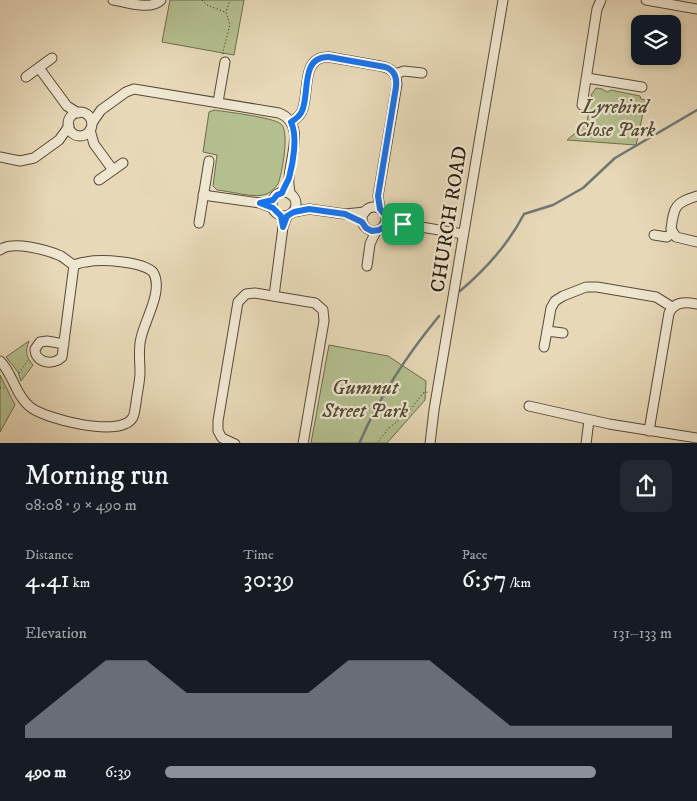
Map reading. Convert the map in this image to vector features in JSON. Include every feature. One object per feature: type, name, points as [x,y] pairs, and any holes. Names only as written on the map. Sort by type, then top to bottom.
[{"type":"street","points":[[113,0],[150,6],[157,4],[161,0]]},
{"type":"street","name":"CHURCH ROAD","points":[[430,443],[463,234],[503,0]]},
{"type":"street","points":[[582,105],[597,10],[601,0]]},
{"type":"street","points":[[646,0],[697,8]]},
{"type":"street","points":[[291,122],[303,110],[310,68],[314,62],[321,58],[329,57],[380,66],[388,68],[395,74],[396,87],[378,196],[376,229],[370,244],[366,266]]},
{"type":"street","points":[[26,77],[52,58]]},
{"type":"street","points":[[218,102],[225,62]]},
{"type":"street","points":[[39,68],[76,118],[91,127],[94,144]]},
{"type":"street","points":[[395,74],[404,71],[422,73]]},
{"type":"street","points":[[587,78],[642,87]]},
{"type":"street","points":[[0,158],[20,161],[39,155],[59,140],[76,118],[101,110],[126,92],[134,89],[282,114],[291,122],[295,135],[288,180],[287,214],[283,227],[274,296]]},
{"type":"street","points":[[59,140],[78,135],[91,127],[101,110]]},
{"type":"street","points":[[76,118],[78,135]]},
{"type":"street","points":[[78,135],[94,144],[113,170]]},
{"type":"street","points":[[199,223],[209,161]]},
{"type":"street","points":[[100,180],[123,163]]},
{"type":"street","points":[[204,195],[273,204],[287,214],[309,209],[345,214],[376,211],[403,224],[463,234]]},
{"type":"street","points":[[273,204],[277,195],[289,196],[309,209]]},
{"type":"street","points":[[672,234],[671,226],[676,206],[681,201],[697,196]]},
{"type":"street","points":[[362,222],[376,211]]},
{"type":"street","points":[[345,214],[376,229],[403,224]]},
{"type":"street","points":[[654,235],[666,237],[672,234]]},
{"type":"street","points":[[672,234],[679,238],[697,242]]},
{"type":"street","points":[[0,250],[6,246],[13,245],[41,250],[62,257],[74,265],[98,261],[134,265],[148,268],[156,278],[154,302],[140,339],[140,380],[134,415],[130,422],[122,426],[106,427],[63,420],[36,411],[22,398],[8,371],[0,361]]},
{"type":"street","points":[[64,344],[40,342],[35,349],[35,355],[42,360],[58,361],[62,357],[64,344],[74,265]]},
{"type":"street","points":[[544,347],[551,308],[555,302],[563,296],[586,287],[597,287],[656,297],[672,308]]},
{"type":"street","points":[[234,443],[222,438],[218,427],[237,306],[240,299],[246,294],[255,293],[315,302],[324,313],[303,443]]},
{"type":"street","points":[[649,431],[668,316],[672,308],[680,302],[697,304]]},
{"type":"street","points":[[547,331],[563,334]]},
{"type":"street","points":[[529,406],[590,420],[697,438]]},
{"type":"street","points":[[586,443],[590,420]]},
{"type":"path","points":[[202,0],[226,12]]},
{"type":"path","points":[[225,62],[222,51],[230,25],[226,12],[230,0]]},
{"type":"path","points":[[14,376],[22,371],[27,362],[35,355]]},
{"type":"path","points":[[377,443],[390,427],[408,413],[423,393],[429,392]]},
{"type":"green space","points":[[170,0],[244,0],[234,55],[162,42]]},
{"type":"green space","name":"Lyrebird Close Park","points":[[596,88],[607,92],[611,90],[640,96],[641,99],[646,100],[636,145],[567,140],[587,123],[590,102],[594,101],[591,95]]},
{"type":"green space","points":[[214,110],[276,121],[284,128],[283,162],[278,184],[273,190],[262,195],[250,195],[217,190],[213,186],[217,155],[203,152],[209,112]]},
{"type":"green space","points":[[29,341],[27,354],[33,365],[21,381],[18,372],[6,357]]},
{"type":"green space","name":"Gumnut Street Park","points":[[329,345],[388,356],[426,381],[425,400],[387,443],[311,443]]},
{"type":"green space","points":[[0,375],[15,405],[0,432]]},
{"type":"waterway","points":[[460,291],[496,256],[524,214],[553,205],[583,188],[615,158],[697,110]]},
{"type":"waterway","points":[[359,443],[375,410],[394,377],[439,316]]},
{"type":"route","points":[[329,57],[380,66],[394,72],[397,84],[378,196],[380,209],[386,216],[403,224],[372,231],[368,230],[362,222],[345,214],[309,209],[294,212],[287,216],[283,227],[281,216],[273,208],[260,203],[273,200],[282,193],[288,180],[295,135],[291,122],[302,112],[309,72],[317,60],[329,57]]}]
